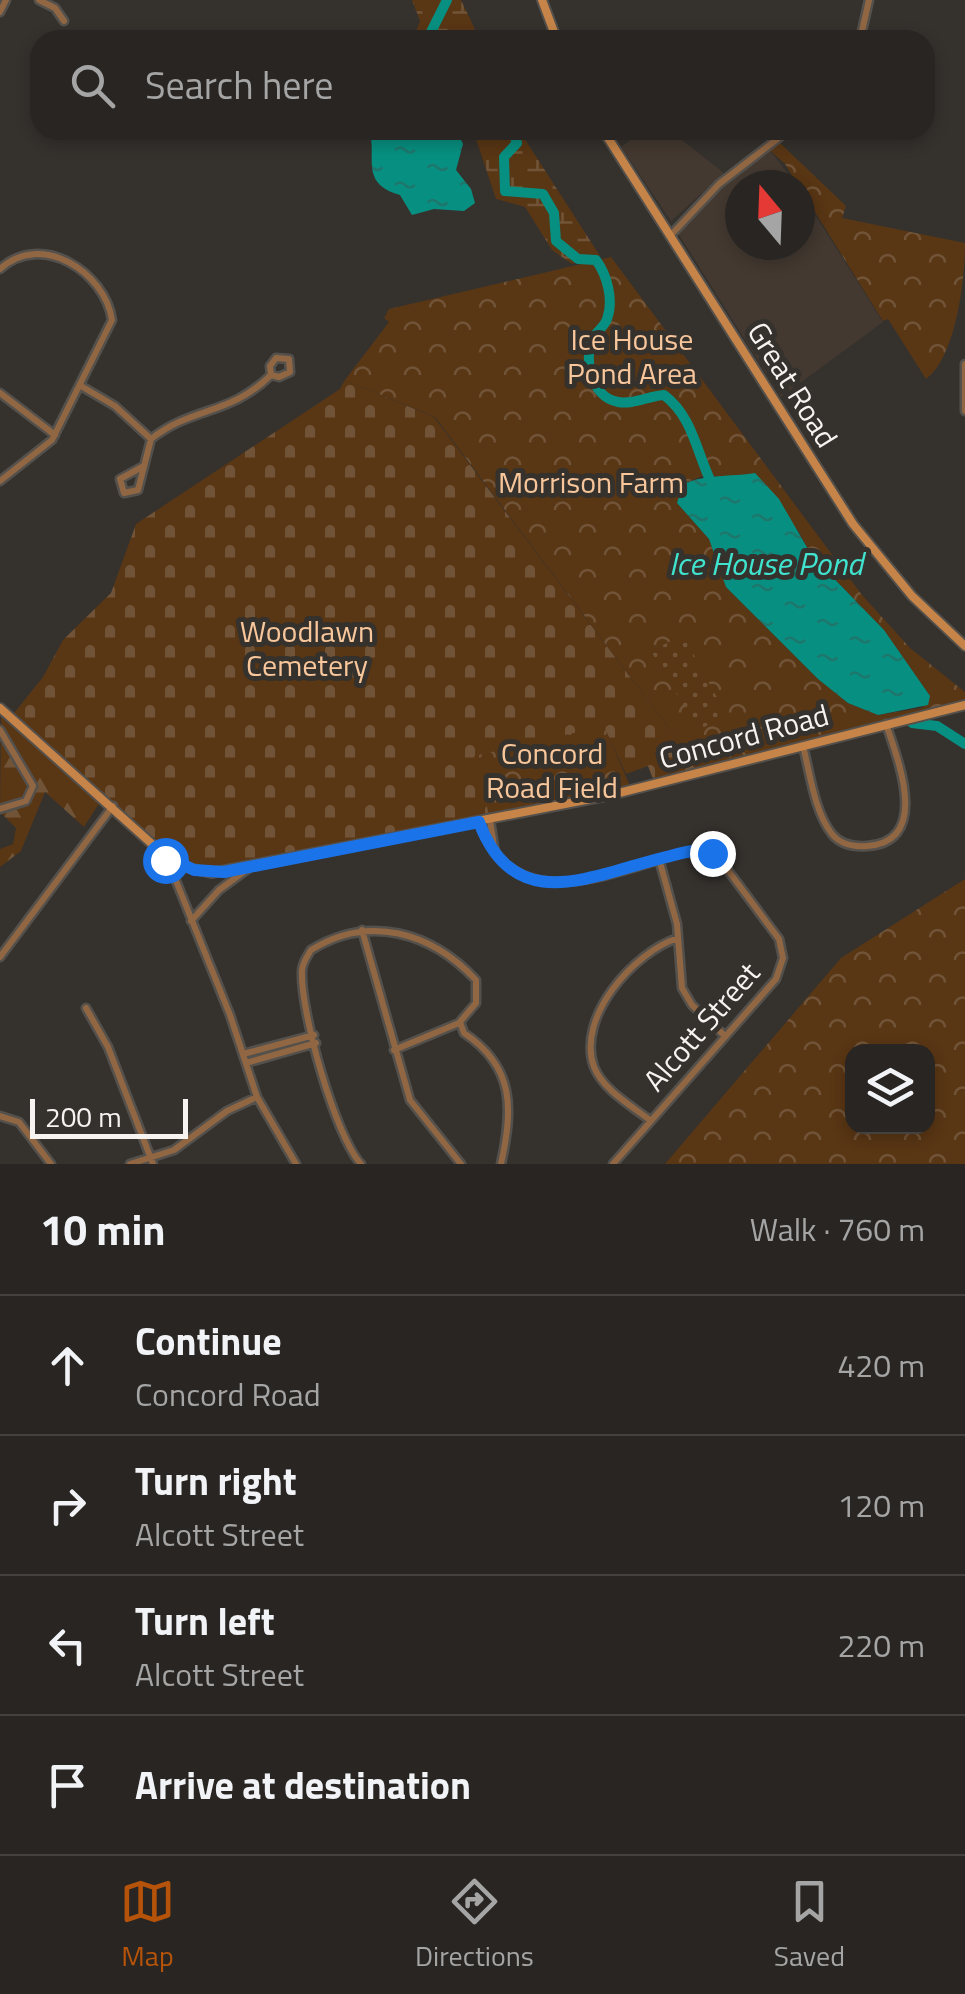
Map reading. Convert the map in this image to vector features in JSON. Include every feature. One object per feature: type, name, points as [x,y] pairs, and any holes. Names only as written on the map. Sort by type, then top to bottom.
[{"type":"street","points":[[0,12],[6,0]]},
{"type":"street","points":[[39,0],[55,8],[64,21]]},
{"type":"street","points":[[542,0],[552,30]]},
{"type":"street","points":[[862,30],[868,0]]},
{"type":"street","name":"Great Road","points":[[609,140],[854,524],[912,596],[965,646]]},
{"type":"street","points":[[670,236],[719,184],[777,140]]},
{"type":"street","points":[[0,269],[25,254],[58,256],[104,294],[112,320],[55,435],[38,455],[0,481]]},
{"type":"street","points":[[965,364],[965,411]]},
{"type":"street","points":[[142,467],[120,479],[124,493],[138,492],[151,439],[182,420],[236,404],[271,375]]},
{"type":"street","points":[[81,386],[115,406],[151,439]]},
{"type":"street","points":[[0,394],[55,435]]},
{"type":"street","name":"Concord Road","points":[[1,710],[166,856],[204,872],[249,868],[611,795],[965,705]]},
{"type":"street","points":[[803,744],[823,818],[835,838],[855,846],[886,842],[904,818],[906,801],[886,724]]},
{"type":"street","points":[[0,730],[33,786],[26,801],[0,809]]},
{"type":"street","points":[[0,957],[113,806]]},
{"type":"street","points":[[490,820],[498,859]]},
{"type":"street","points":[[479,822],[498,859]]},
{"type":"street","name":"Alcott Street","points":[[498,859],[521,877],[548,884],[696,850],[716,855],[781,944],[780,972],[612,1164]]},
{"type":"street","points":[[166,856],[257,1097],[296,1164]]},
{"type":"street","points":[[659,859],[678,938],[685,995],[725,1036]]},
{"type":"street","points":[[190,922],[211,898],[249,868]]},
{"type":"street","points":[[362,930],[394,1050],[418,1114],[461,1164]]},
{"type":"street","points":[[361,1164],[335,1118],[315,1039],[302,966],[311,950],[362,930],[392,930],[413,936],[476,980],[478,996],[460,1022],[394,1050]]},
{"type":"street","points":[[652,1121],[609,1089],[598,1074],[593,1042],[605,1004],[626,969],[645,954],[678,938]]},
{"type":"street","points":[[86,1008],[108,1048],[151,1161]]},
{"type":"street","points":[[460,1022],[464,1033],[481,1042],[492,1056],[508,1091],[501,1164]]},
{"type":"street","points":[[244,1058],[315,1039]]},
{"type":"street","points":[[130,1164],[151,1161],[174,1150],[227,1111],[257,1097]]},
{"type":"street","points":[[0,1116],[20,1122],[51,1164]]},
{"type":"shaded area","points":[[630,140],[682,140],[724,173],[671,221],[621,147]]},
{"type":"shaded area","points":[[771,151],[785,170],[744,170]]},
{"type":"shaded area","points":[[725,184],[725,260],[815,260],[815,215],[883,322],[781,397],[678,233],[712,193]]},
{"type":"green space","points":[[412,0],[461,0],[475,30],[417,30],[420,21]]},
{"type":"green space","points":[[476,140],[525,140],[600,256],[572,264],[552,250],[525,207],[496,199]]},
{"type":"green space","points":[[780,143],[808,170],[789,170],[771,151],[742,170]]},
{"type":"green space","points":[[815,176],[846,206],[842,218],[965,243],[961,296],[952,336],[945,354],[926,379],[888,319],[883,321],[815,212]]},
{"type":"green space","name":"Morrison Farm","points":[[611,257],[862,595],[910,648],[965,692],[965,700],[698,767],[435,417],[345,380],[389,322],[384,318],[389,309]],"holes":[[[707,474],[723,478],[797,529],[812,556],[884,630],[930,696],[922,708],[878,715],[848,703],[818,679],[726,587],[709,539],[677,503],[683,484]]]},
{"type":"green space","name":"Woodlawn Cemetery","points":[[345,380],[434,417],[698,767],[653,779],[648,766],[626,774],[604,727],[489,815],[225,868],[195,866],[170,853],[14,713],[43,677],[63,640],[111,593],[136,524],[340,389]]},
{"type":"green space","points":[[683,635],[727,716],[698,730],[651,651]]},
{"type":"green space","points":[[1,717],[100,802],[84,827],[45,792],[21,851],[0,867],[0,849],[13,844],[16,828],[0,812]]},
{"type":"green space","name":"Concord Road Field","points":[[604,726],[630,786],[489,815],[474,756]]},
{"type":"green space","points":[[965,879],[965,1164],[665,1164],[841,958]]},
{"type":"water","points":[[371,140],[461,140],[456,170],[471,189],[475,203],[464,211],[434,209],[412,215],[400,195],[379,183],[372,168]]},
{"type":"water","name":"Ice House Pond","points":[[755,473],[779,499],[812,556],[884,630],[930,696],[928,705],[878,715],[848,703],[818,679],[726,587],[709,539],[677,503],[683,484]]},
{"type":"waterway","points":[[432,30],[447,0]]},
{"type":"waterway","points":[[516,140],[504,157],[505,191],[543,194],[554,213],[556,241],[578,259],[596,260],[606,280],[609,312],[593,338],[589,356],[596,385],[601,393],[618,402],[664,395],[688,424],[711,482]]},
{"type":"waterway","points":[[912,723],[937,726],[965,744]]},
{"type":"route","points":[[165,860],[166,856],[194,870],[224,872],[479,822],[490,849],[502,865],[541,883],[572,881],[692,851],[712,853]]},
{"type":"park label","name":"Ice House Pond Area","points":[[632,357]]}]
